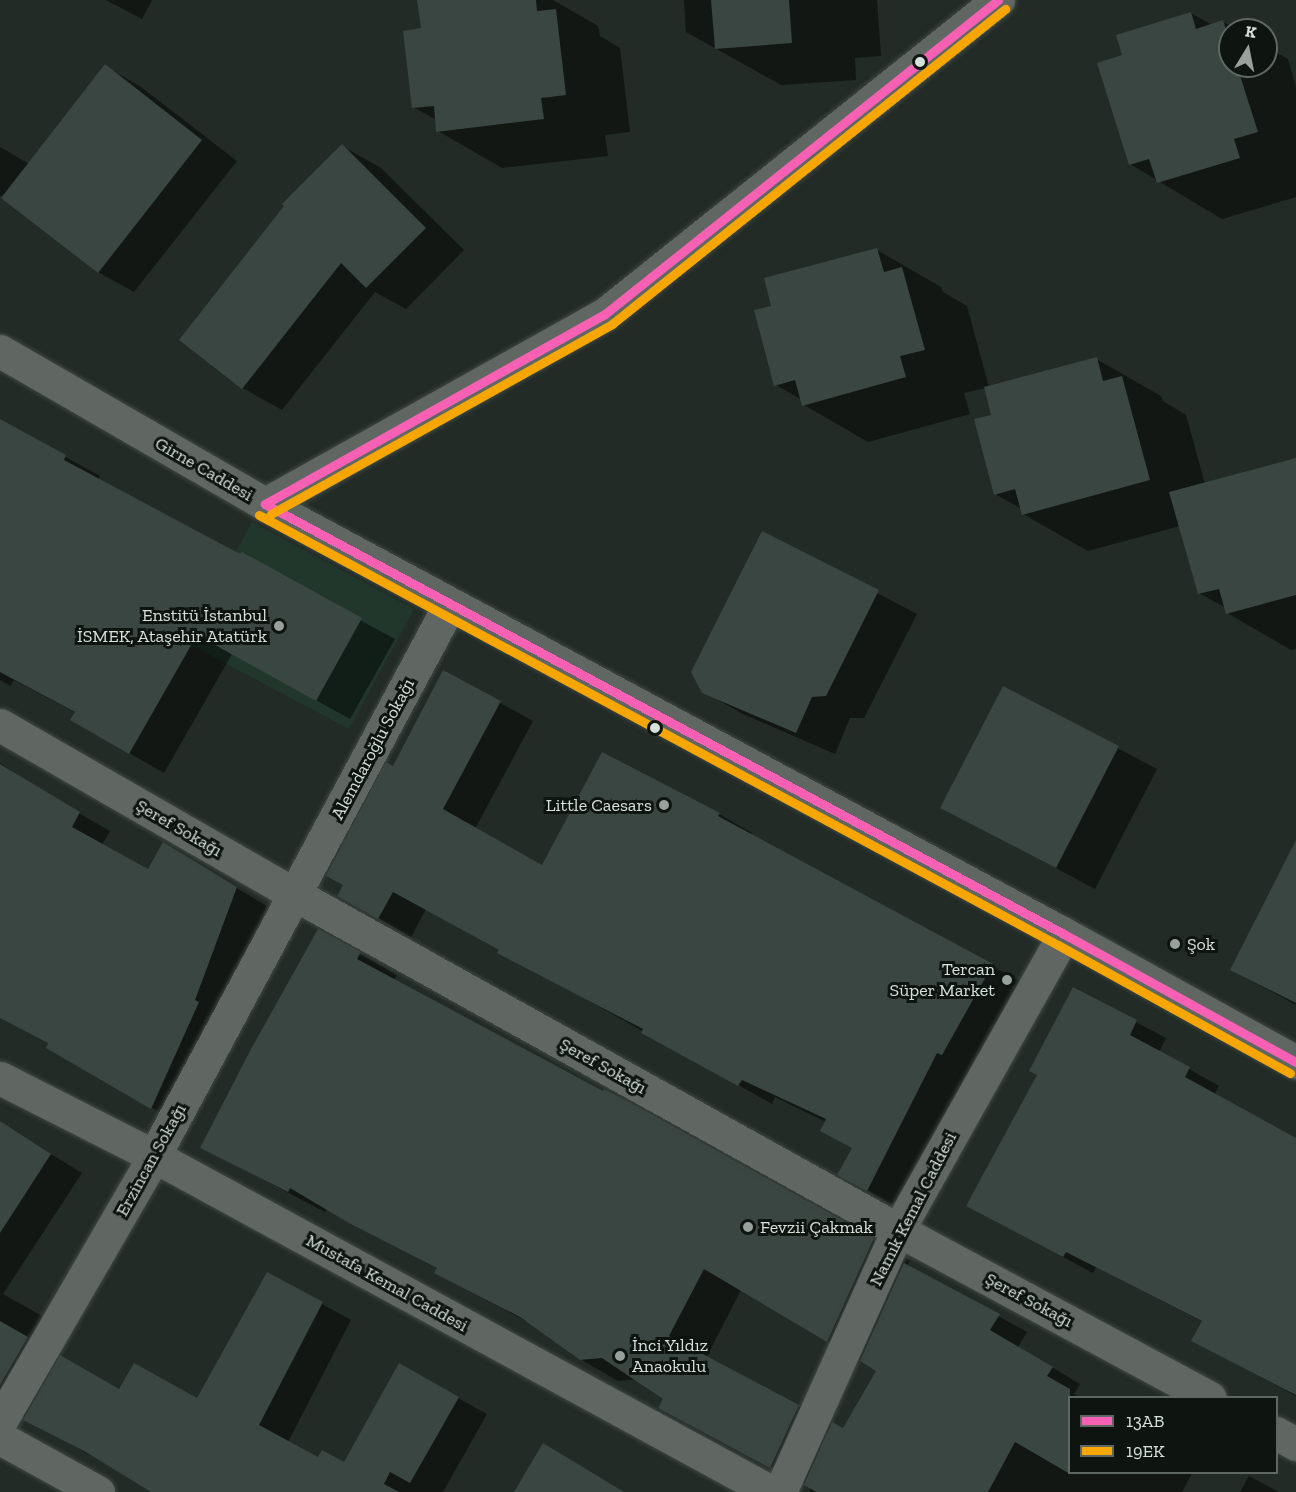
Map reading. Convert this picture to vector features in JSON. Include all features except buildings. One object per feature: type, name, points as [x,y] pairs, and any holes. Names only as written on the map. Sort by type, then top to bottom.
[{"type":"street","points":[[265,504],[605,314],[998,0]]},
{"type":"street","name":"Girne Caddesi","points":[[0,351],[265,504],[1064,934],[1296,1062]]},
{"type":"street","name":"Alemdaroğlu Sokağı","points":[[296,895],[450,604]]},
{"type":"street","name":"Şeref Sokağı","points":[[0,725],[296,895],[898,1230],[1206,1396]]},
{"type":"street","name":"Erzincan Sokağı","points":[[0,1422],[154,1156],[296,895]]},
{"type":"street","name":"Namık Kemal Caddesi","points":[[780,1492],[898,1230],[1064,934]]},
{"type":"street","name":"Mustafa Kemal Caddesi","points":[[0,1078],[154,1156],[771,1492]]},
{"type":"street","points":[[1278,1434],[1296,1444]]},
{"type":"street","points":[[0,1438],[98,1492]]},
{"type":"shaded area","name":"Enstitü İstanbul İSMEK, Ataşehir Atatürk","points":[[252,522],[414,609],[349,729],[187,643]]},
{"type":"transit line","name":"13AB","points":[[265,504],[605,314],[998,0]]},
{"type":"transit line","name":"19EK","points":[[271,514],[612,324],[1005,9]]},
{"type":"transit line","name":"13AB","points":[[265,504],[1064,934],[1296,1062]]},
{"type":"transit line","name":"19EK","points":[[259,515],[1058,945],[1290,1073]]},
{"type":"place","name":"Enstitü İstanbul İSMEK, Ataşehir Atatürk","points":[[279,626]]},
{"type":"place","name":"Little Caesars","points":[[664,805]]},
{"type":"place","name":"Şok","points":[[1175,944]]},
{"type":"place","name":"Tercan Süper Market","points":[[1007,980]]},
{"type":"place","name":"Fevzii Çakmak","points":[[748,1227]]},
{"type":"place","name":"İnci Yıldız Anaokulu","points":[[620,1356]]}]
